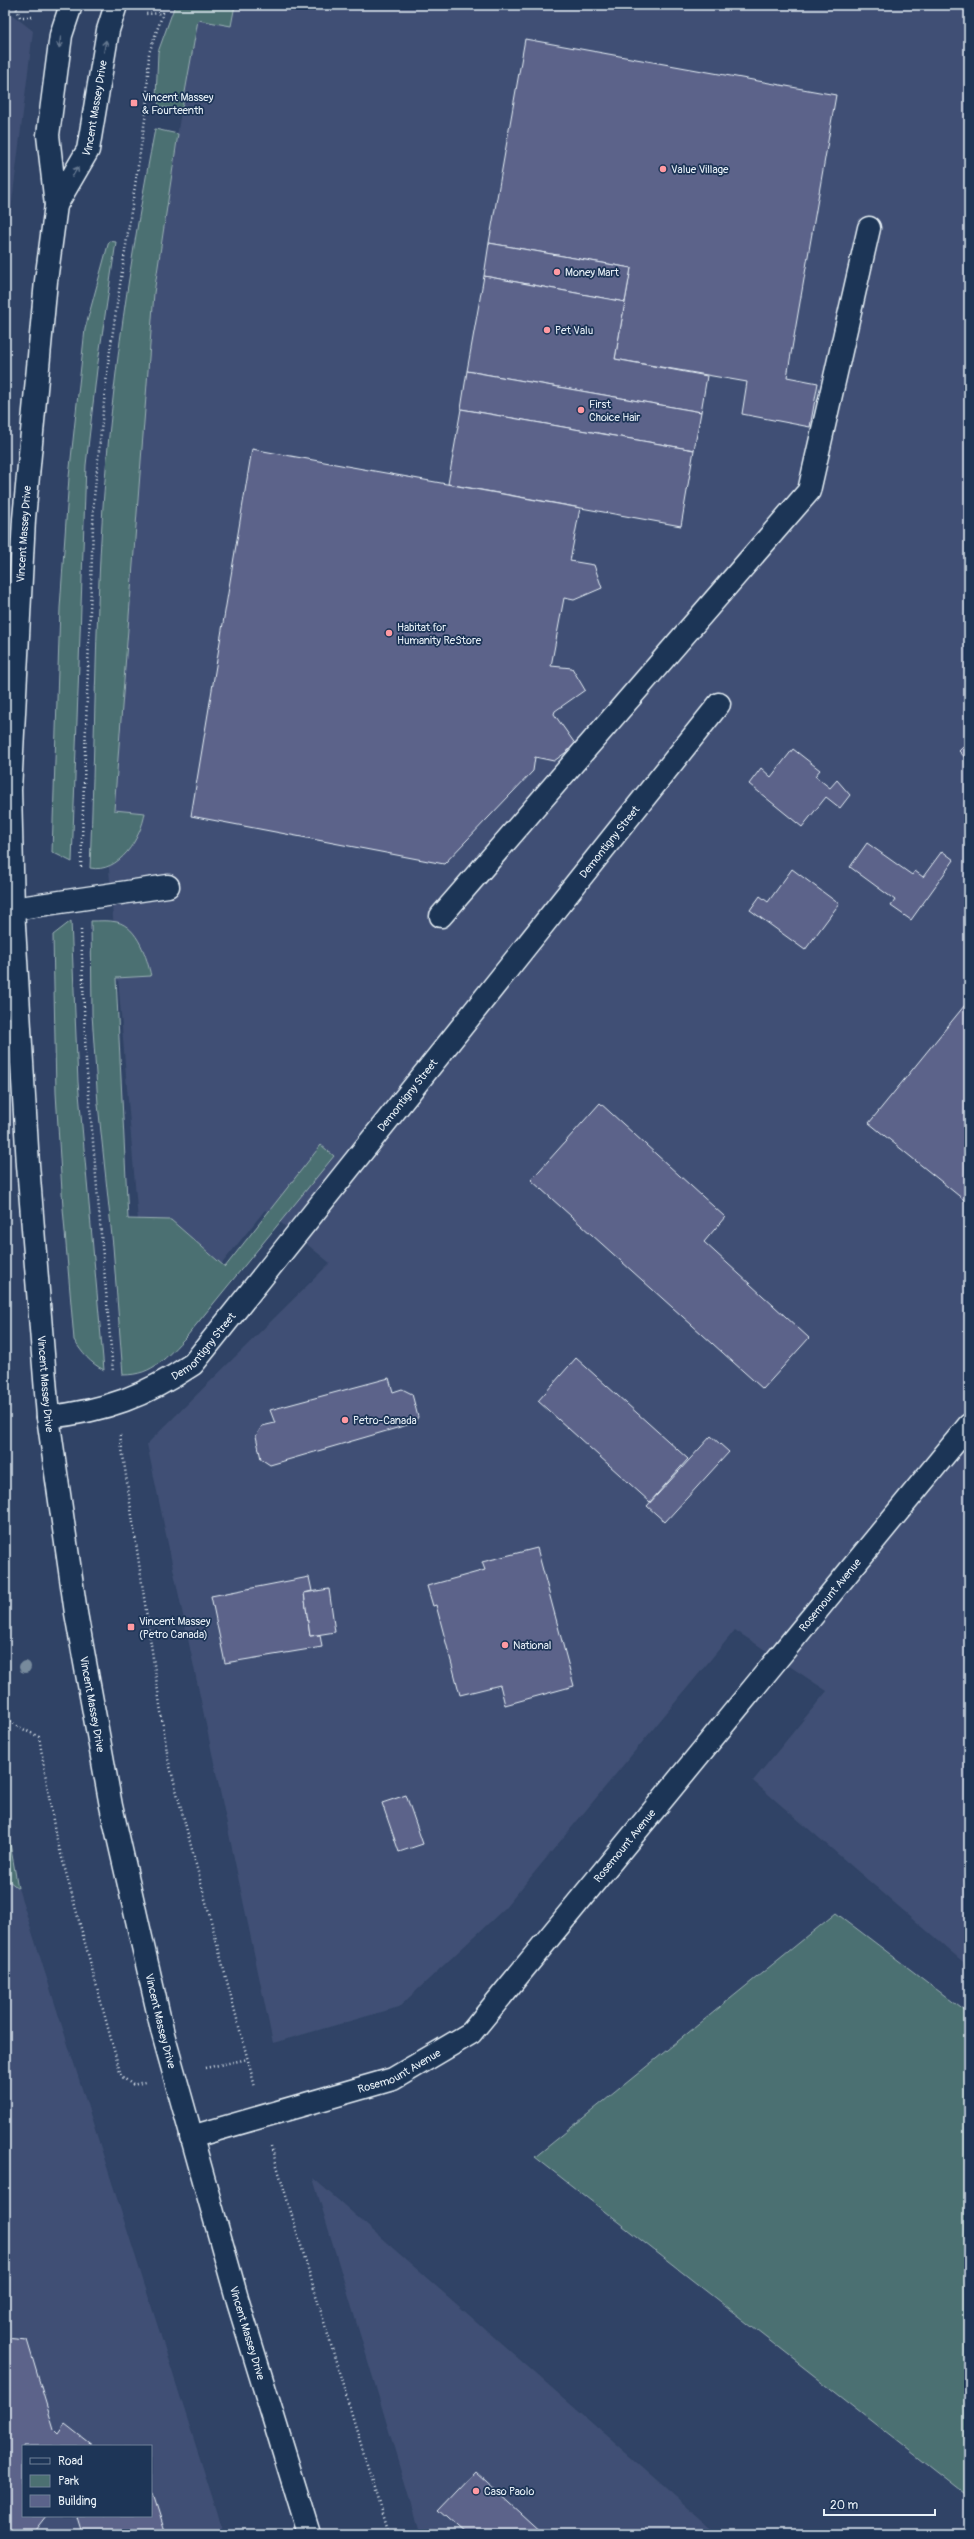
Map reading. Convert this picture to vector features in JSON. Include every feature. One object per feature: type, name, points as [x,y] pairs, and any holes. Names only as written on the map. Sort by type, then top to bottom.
[{"type":"main road","name":"Vincent Massey Drive","points":[[71,5],[61,35],[48,135],[56,205],[46,281],[23,535],[12,726],[10,790],[13,909],[28,1165],[48,1417],[76,1613],[112,1806],[173,2075],[238,2302],[309,2534]]},
{"type":"main road","name":"Vincent Massey Drive","points":[[56,205],[88,150],[108,30],[116,5]]},
{"type":"main road","points":[[441,916],[809,491],[869,228]]},
{"type":"main road","name":"Demontigny Street","points":[[48,1417],[116,1405],[149,1390],[193,1364],[719,704]]},
{"type":"main road","points":[[13,909],[168,886]]},
{"type":"main road","name":"Rosemount Avenue","points":[[191,2137],[393,2079],[471,2033],[969,1425]]},
{"type":"path","points":[[15,5],[20,17],[32,17]]},
{"type":"path","points":[[163,13],[149,53],[146,113],[108,364],[94,498],[80,900],[86,1061],[116,1405],[168,1759],[262,2116],[388,2534]]},
{"type":"path","points":[[5,1715],[15,1725],[39,1737],[56,1832],[121,2076],[133,2085],[248,2059]]},
{"type":"shaded area","points":[[197,5],[969,5],[969,1967],[753,1781],[827,1691],[735,1630],[505,1908],[399,2007],[273,2043],[147,1444],[330,1263],[265,1210],[149,1354],[94,687]]},
{"type":"shaded area","points":[[5,9],[33,31],[5,259]]},
{"type":"shaded area","points":[[5,1878],[18,1888],[224,2534],[5,2534]]},
{"type":"shaded area","points":[[313,2178],[718,2534],[420,2534]]},
{"type":"green space","points":[[175,5],[235,5],[231,26],[198,20],[182,109],[160,107],[156,98],[158,52]]},
{"type":"green space","points":[[155,129],[178,134],[154,293],[114,810],[145,813],[139,833],[127,852],[119,860],[101,868],[90,868],[98,596],[107,458],[123,317]]},
{"type":"green space","points":[[109,241],[116,242],[97,369],[86,465],[72,862],[52,852],[60,608],[69,477],[85,329]]},
{"type":"green space","points":[[71,921],[78,1082],[104,1370],[87,1357],[74,1340],[63,1208],[56,1093],[53,935]]},
{"type":"green space","points":[[91,921],[117,922],[131,930],[144,952],[151,976],[116,978],[128,1219],[171,1220],[225,1267],[321,1145],[334,1156],[187,1336],[166,1358],[143,1372],[123,1375],[113,1246],[98,1104],[92,1014]]},
{"type":"green space","points":[[5,1816],[18,1888],[5,1878]]},
{"type":"green space","points":[[836,1913],[969,2014],[969,2497],[535,2157]]},
{"type":"building","name":"Value Village","points":[[525,39],[836,95],[787,377],[818,383],[810,427],[742,414],[747,382],[615,359],[631,268],[489,243]]},
{"type":"building","name":"Money Mart","points":[[489,243],[631,268],[625,302],[484,276]]},
{"type":"building","name":"Pet Valu","points":[[484,276],[625,302],[615,359],[707,376],[701,412],[467,371]]},
{"type":"building","name":"First Choice Hair","points":[[467,371],[701,412],[694,450],[461,409]]},
{"type":"building","points":[[461,409],[694,450],[681,526],[448,484]]},
{"type":"building","name":"Habitat for Humanity ReStore","points":[[252,449],[580,508],[570,561],[594,565],[602,588],[574,600],[564,598],[551,666],[572,668],[585,690],[555,711],[554,714],[576,745],[554,761],[535,757],[533,771],[444,864],[191,816]]},
{"type":"building","points":[[969,741],[969,762],[959,751]]},
{"type":"building","points":[[793,749],[820,770],[815,776],[830,788],[837,780],[850,795],[840,808],[826,797],[802,827],[749,784],[761,768],[771,777]]},
{"type":"building","points":[[867,843],[912,875],[915,871],[923,877],[942,851],[954,860],[911,920],[891,906],[895,900],[850,867]]},
{"type":"building","points":[[792,869],[839,904],[805,950],[750,910],[760,896],[768,902]]},
{"type":"building","points":[[969,1000],[969,1204],[869,1123]]},
{"type":"building","points":[[600,1103],[725,1217],[704,1242],[809,1338],[763,1389],[531,1180]]},
{"type":"building","points":[[576,1358],[688,1459],[650,1502],[538,1401]]},
{"type":"building","name":"Petro-Canada","points":[[389,1378],[393,1392],[402,1389],[412,1394],[418,1417],[414,1423],[270,1465],[261,1459],[256,1436],[262,1426],[275,1423],[270,1410]]},
{"type":"building","points":[[711,1436],[729,1452],[665,1522],[647,1506]]},
{"type":"building","name":"National","points":[[537,1548],[574,1686],[505,1705],[500,1685],[460,1695],[436,1605],[433,1606],[427,1586],[485,1570],[482,1562]]},
{"type":"building","points":[[309,1577],[312,1591],[304,1593],[310,1636],[320,1635],[322,1647],[225,1663],[211,1596]]},
{"type":"building","points":[[329,1589],[335,1632],[310,1636],[304,1593]]},
{"type":"building","points":[[406,1795],[423,1844],[399,1852],[382,1803]]},
{"type":"building","points":[[5,2338],[27,2340],[54,2430],[58,2434],[65,2424],[92,2445],[22,2445],[22,2517],[45,2517],[32,2534],[5,2534]]},
{"type":"building","name":"Caso Paolo","points":[[475,2472],[543,2534],[466,2534],[439,2510]]},
{"type":"building","points":[[153,2493],[166,2534],[69,2534],[81,2530],[77,2517],[152,2517]]},
{"type":"place","name":"Vincent Massey & Fourteenth","points":[[134,103]]},
{"type":"place","name":"Value Village","points":[[663,169]]},
{"type":"place","name":"Money Mart","points":[[557,272]]},
{"type":"place","name":"Pet Valu","points":[[547,330]]},
{"type":"place","name":"First Choice Hair","points":[[581,410]]},
{"type":"place","name":"Habitat for Humanity ReStore","points":[[389,633]]},
{"type":"place","name":"Petro-Canada","points":[[345,1420]]},
{"type":"place","name":"Vincent Massey (Petro Canada)","points":[[131,1627]]},
{"type":"place","name":"National","points":[[505,1645]]},
{"type":"place","name":"Caso Paolo","points":[[476,2491]]}]
